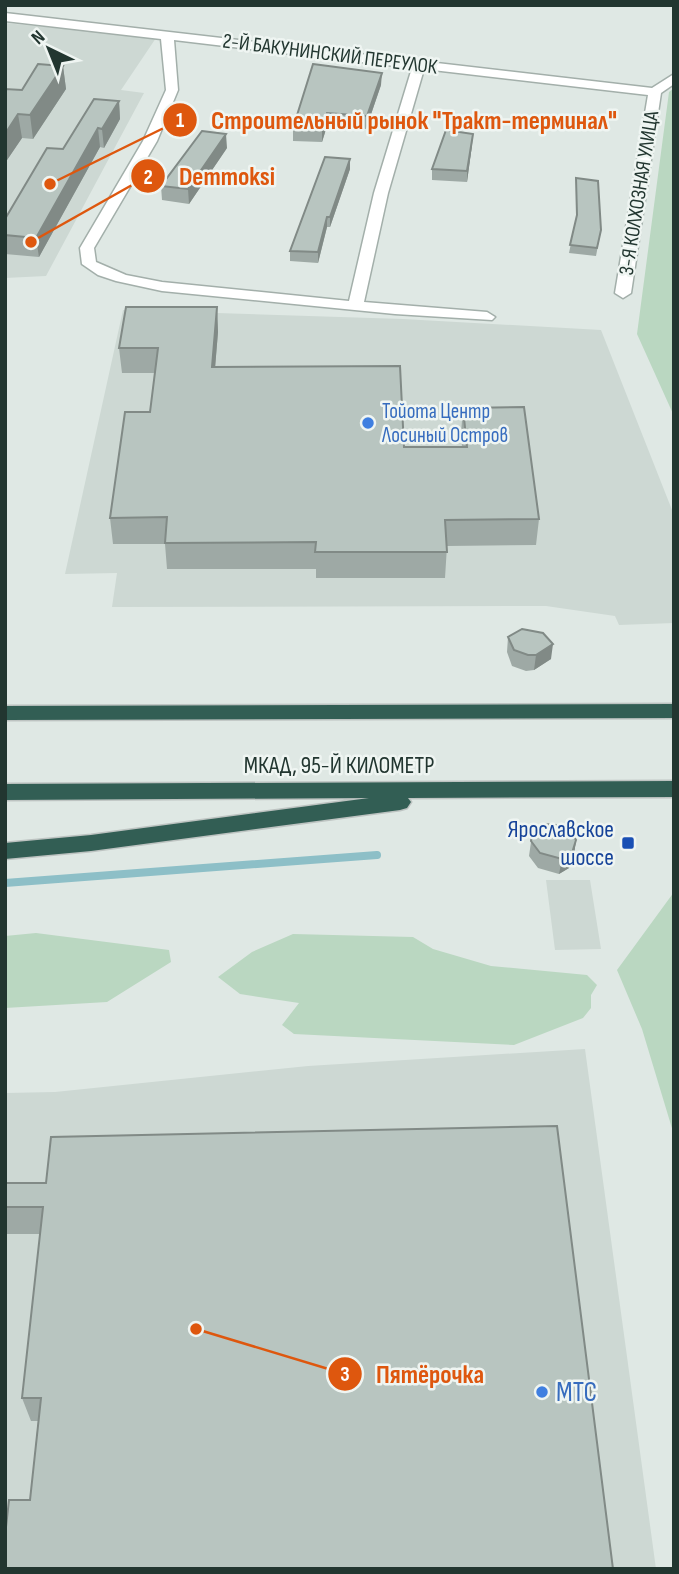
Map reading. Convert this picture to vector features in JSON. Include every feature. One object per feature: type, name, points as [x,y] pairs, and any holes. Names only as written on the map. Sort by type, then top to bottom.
[{"type":"highway","points":[[5,713],[674,711]]},
{"type":"highway","name":"МКАД, 95-Й КИЛОМЕТР","points":[[5,792],[674,789]]},
{"type":"highway","points":[[5,851],[92,843],[489,790]]},
{"type":"street","points":[[41,19],[52,5]]},
{"type":"street","name":"2-Й БАКУНИНСКИЙ ПЕРЕУЛОК","points":[[5,17],[41,19],[655,92]]},
{"type":"street","points":[[167,34],[172,90],[150,141],[87,248],[89,264],[100,272],[117,277],[170,287],[487,317]]},
{"type":"street","points":[[355,306],[381,193],[419,64]]},
{"type":"street","points":[[655,92],[674,78]]},
{"type":"street","name":"3-Я КОЛХОЗНАЯ УЛИЦА","points":[[623,293],[655,92]]},
{"type":"shaded area","points":[[5,23],[156,38],[121,90],[144,93],[46,276],[5,278]]},
{"type":"shaded area","name":"Тойота Центр Лосиный Остров","points":[[123,310],[403,319],[601,330],[674,515],[674,623],[619,625],[615,616],[546,606],[112,607],[117,573],[65,574]]},
{"type":"shaded area","points":[[546,880],[590,880],[601,949],[555,950]]},
{"type":"shaded area","points":[[585,1049],[656,1569],[5,1569],[5,1093],[55,1092],[308,1066]]},
{"type":"green space","points":[[674,88],[674,416],[637,334],[669,92]]},
{"type":"green space","points":[[674,892],[674,1135],[642,1029],[617,970]]},
{"type":"green space","points":[[36,933],[169,950],[171,962],[107,1002],[5,1008],[5,936]]},
{"type":"green space","points":[[293,934],[413,937],[433,949],[491,966],[587,975],[597,985],[591,995],[591,1008],[583,1018],[514,1045],[294,1034],[282,1025],[299,1003],[240,994],[218,977],[252,952]]},
{"type":"building","points":[[38,64],[63,66],[30,115],[18,114],[5,134],[5,89],[22,90]]},
{"type":"building","points":[[313,64],[382,73],[367,116],[327,113],[322,130],[293,128]]},
{"type":"building","points":[[94,99],[119,101],[102,129],[98,128],[36,238],[5,235],[5,219],[47,148],[63,149]]},
{"type":"building","points":[[446,130],[473,134],[467,171],[432,169]]},
{"type":"building","points":[[202,131],[226,134],[188,189],[161,186]]},
{"type":"building","points":[[325,157],[350,159],[330,217],[327,217],[318,252],[290,251]]},
{"type":"building","points":[[576,178],[598,181],[601,230],[597,248],[570,245],[577,215]]},
{"type":"building","points":[[126,307],[217,307],[212,367],[400,366],[404,447],[467,447],[463,408],[524,407],[539,519],[445,520],[447,552],[315,552],[316,542],[165,543],[167,517],[110,518],[125,412],[150,412],[158,348],[119,348]]},
{"type":"building","points":[[522,629],[543,633],[553,644],[536,655],[514,650],[508,637]]},
{"type":"building","points":[[543,825],[568,828],[576,840],[572,853],[562,859],[540,853],[531,841],[532,835]]},
{"type":"building","points":[[557,1126],[613,1569],[5,1569],[9,1500],[30,1500],[41,1398],[22,1398],[43,1207],[5,1207],[5,1183],[46,1183],[51,1137]]},
{"type":"waterway","points":[[5,883],[377,855]]},
{"type":"place","name":"Строительный рынок \"Тракт-терминал\"","points":[[50,184]]},
{"type":"place","name":"Demmoksi","points":[[31,242]]},
{"type":"place","name":"Тойота Центр Лосиный Остров","points":[[368,423]]},
{"type":"place","name":"Ярославское шоссе","points":[[628,843]]},
{"type":"place","name":"Пятёрочка","points":[[196,1329]]},
{"type":"place","name":"МТС","points":[[542,1392]]}]
